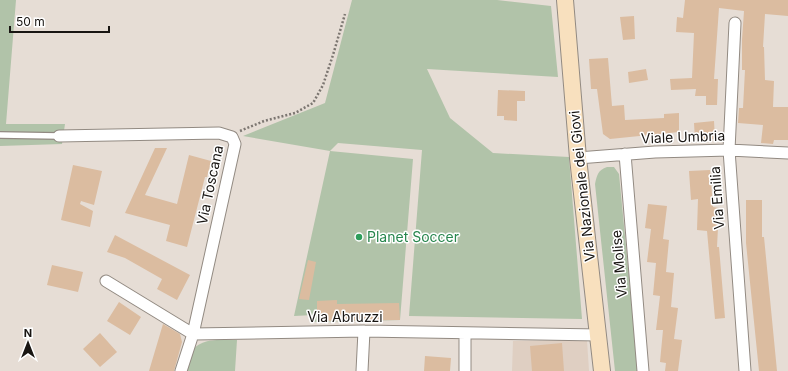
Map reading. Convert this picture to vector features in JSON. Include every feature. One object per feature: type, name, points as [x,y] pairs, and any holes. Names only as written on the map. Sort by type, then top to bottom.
[{"type":"main road","name":"Via Nazionale dei Giovi","points":[[566,0],[578,158],[602,371]]},
{"type":"street","name":"Via Emilia","points":[[734,23],[729,150],[745,371]]},
{"type":"street","name":"Via Toscana","points":[[59,136],[219,133],[232,137],[235,144],[193,334],[181,371]]},
{"type":"street","name":"Viale Umbria","points":[[578,158],[655,152],[729,150],[788,153]]},
{"type":"street","name":"Via Molise","points":[[625,154],[643,371]]},
{"type":"street","points":[[106,281],[193,334]]},
{"type":"street","points":[[362,371],[364,331]]},
{"type":"street","name":"Via Abruzzi","points":[[193,334],[364,331],[599,334]]},
{"type":"street","points":[[465,332],[465,371]]},
{"type":"lane","name":"Via Toscana","points":[[0,135],[59,136]]},
{"type":"path","points":[[232,137],[241,130],[264,121],[295,113],[313,103],[323,85],[345,14]]},
{"type":"shaded area","points":[[587,340],[589,371],[512,371],[513,341]]},
{"type":"green space","points":[[0,0],[16,0],[6,124],[65,124],[62,144],[0,146]]},
{"type":"green space","points":[[352,0],[497,0],[551,6],[558,77],[427,69],[450,118],[493,153],[569,157],[582,319],[409,316],[422,150],[338,143],[330,151],[243,136],[325,103]]},
{"type":"green space","name":"Planet Soccer","points":[[330,151],[413,159],[400,320],[314,322],[314,315],[294,316]]},
{"type":"green space","points":[[607,167],[614,167],[619,174],[638,371],[615,371],[595,184],[598,173]]},
{"type":"green space","points":[[212,340],[237,340],[235,371],[184,371],[191,353],[200,344]]},
{"type":"building","points":[[685,0],[788,0],[788,16],[765,14],[763,47],[765,80],[774,81],[773,107],[788,107],[788,140],[774,140],[773,144],[761,143],[763,125],[738,123],[739,108],[743,108],[745,70],[742,70],[742,40],[744,11],[719,8],[714,79],[718,79],[717,105],[706,105],[706,96],[695,96],[696,89],[671,90],[670,79],[692,78],[694,33],[676,32],[677,17],[683,18]]},
{"type":"building","points":[[634,16],[635,39],[623,40],[620,17]]},
{"type":"building","points":[[608,58],[612,106],[624,105],[625,120],[664,118],[664,114],[679,113],[679,132],[610,139],[603,134],[597,89],[591,89],[589,59]]},
{"type":"building","points":[[646,69],[648,80],[629,83],[628,72]]},
{"type":"building","points":[[498,90],[525,91],[525,101],[517,101],[517,121],[504,120],[504,116],[497,116]]},
{"type":"building","points":[[714,121],[715,139],[695,140],[694,123]]},
{"type":"building","points":[[155,148],[167,148],[145,195],[177,204],[189,155],[211,161],[207,177],[205,177],[187,247],[166,241],[170,225],[125,213]]},
{"type":"building","points":[[73,165],[102,171],[94,205],[81,201],[80,204],[93,211],[90,227],[61,220]]},
{"type":"building","points":[[710,170],[713,207],[719,208],[717,247],[719,247],[725,318],[715,319],[707,231],[697,230],[698,199],[691,200],[689,171]]},
{"type":"building","points":[[746,200],[762,200],[762,237],[764,237],[777,371],[759,371],[746,243]]},
{"type":"building","points":[[648,204],[667,206],[663,239],[669,240],[666,272],[674,273],[671,307],[678,308],[674,339],[682,340],[678,371],[665,371],[666,363],[660,362],[663,330],[656,330],[660,296],[653,295],[656,263],[647,262],[651,229],[645,228]]},
{"type":"building","points":[[115,235],[190,275],[177,300],[157,289],[162,279],[125,258],[107,252]]},
{"type":"building","points":[[308,260],[316,262],[309,300],[299,299]]},
{"type":"building","points":[[52,265],[83,272],[78,292],[47,285]]},
{"type":"building","points":[[337,300],[337,304],[399,303],[400,320],[317,321],[317,301]]},
{"type":"building","points":[[119,302],[141,317],[130,335],[107,321]]},
{"type":"building","points":[[163,324],[180,334],[182,342],[174,371],[149,371]]},
{"type":"building","points":[[100,333],[117,352],[100,367],[83,349]]},
{"type":"building","points":[[562,343],[564,371],[532,371],[530,346]]},
{"type":"building","points":[[425,356],[451,358],[450,371],[424,371]]},
{"type":"place","name":"Planet Soccer","points":[[359,237]]}]
